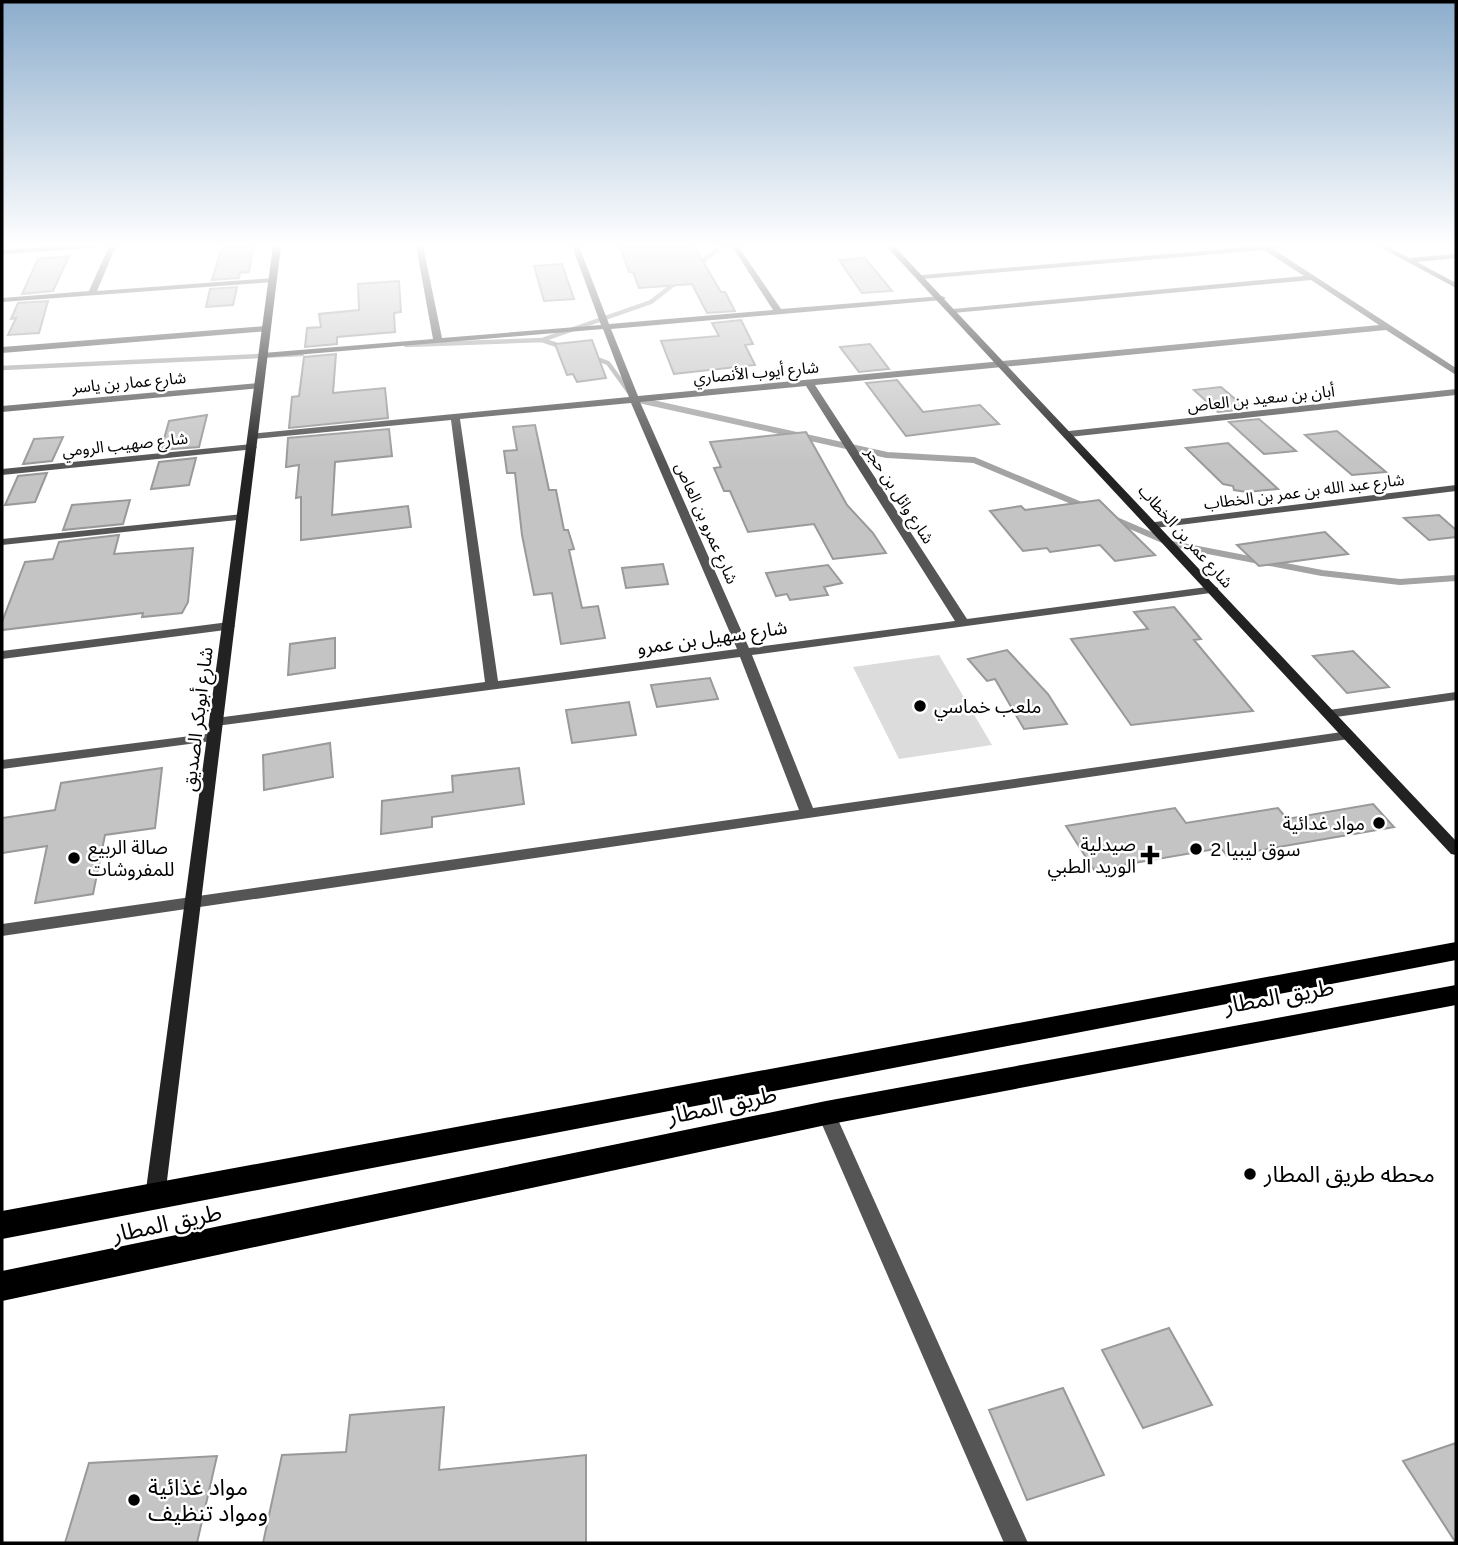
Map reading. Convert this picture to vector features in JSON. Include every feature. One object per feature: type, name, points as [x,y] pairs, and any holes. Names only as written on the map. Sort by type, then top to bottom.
[{"type":"highway","name":"طريق المطار","points":[[2,1225],[1456,951]]},
{"type":"highway","name":"طريق المطار","points":[[2,1286],[826,1113],[1456,995]]},
{"type":"street","name":"شارع أبوبكر الصديق","points":[[155,1197],[267,318]]},
{"type":"street","points":[[433,318],[438,341]]},
{"type":"street","name":"شارع عمرو بن العاص","points":[[605,318],[634,400],[745,653],[808,813]]},
{"type":"street","points":[[263,356],[698,318]]},
{"type":"street","name":"شارع عمر بن الخطاب","points":[[960,318],[1456,850]]},
{"type":"street","points":[[1374,318],[1456,372]]},
{"type":"street","name":"شارع أيوب الأنصاري","points":[[252,442],[455,417],[1388,327]]},
{"type":"street","points":[[2,350],[265,329]]},
{"type":"street","name":"شارع وائل بن حجر","points":[[809,383],[963,623]]},
{"type":"street","name":"شارع عمار بن ياسر","points":[[2,409],[259,386]]},
{"type":"street","name":"أبان بن سعيد بن العاص","points":[[1069,434],[1456,392]]},
{"type":"street","points":[[455,417],[492,686]]},
{"type":"street","name":"شارع صهيب الرومي","points":[[2,472],[252,442]]},
{"type":"street","name":"شارع عبد الله بن عمر بن الخطاب","points":[[1156,525],[1456,488]]},
{"type":"street","points":[[3,545],[243,517]]},
{"type":"street","name":"شارع سهيل بن عمرو","points":[[2,765],[492,686],[1214,590]]},
{"type":"street","points":[[2,655],[229,626]]},
{"type":"street","points":[[1329,714],[1456,696]]},
{"type":"street","points":[[2,930],[1349,735]]},
{"type":"street","points":[[826,1113],[1016,1543]]},
{"type":"shaded area","name":"ملعب خماسي","points":[[939,655],[992,745],[899,759],[853,667]]},
{"type":"building","points":[[16,318],[43,318],[39,333],[8,335]]},
{"type":"building","points":[[320,318],[394,318],[395,332],[337,337],[337,344],[305,347],[307,328],[321,327]]},
{"type":"building","points":[[741,320],[753,344],[745,345],[755,365],[674,374],[661,341],[719,336],[712,323]]},
{"type":"building","points":[[592,340],[606,378],[577,382],[573,374],[567,375],[555,344]]},
{"type":"building","points":[[870,344],[889,369],[859,372],[840,347]]},
{"type":"building","points":[[336,354],[333,393],[385,388],[388,418],[289,428],[292,397],[299,396],[304,357]]},
{"type":"building","points":[[897,380],[923,412],[980,405],[999,424],[906,436],[866,383]]},
{"type":"building","points":[[1221,387],[1247,409],[1218,412],[1194,390]]},
{"type":"building","points":[[207,415],[199,447],[161,450],[169,421]]},
{"type":"building","points":[[1259,419],[1296,451],[1264,454],[1229,422]]},
{"type":"building","points":[[535,425],[549,490],[556,490],[564,530],[568,530],[574,549],[569,550],[582,608],[598,606],[605,638],[561,644],[552,593],[534,595],[522,535],[515,473],[507,473],[504,451],[517,450],[513,427]]},
{"type":"building","points":[[389,429],[392,456],[335,462],[332,515],[408,506],[411,527],[301,540],[301,497],[296,498],[299,465],[286,467],[288,438]]},
{"type":"building","points":[[1337,431],[1386,472],[1352,475],[1305,435]]},
{"type":"building","points":[[806,432],[847,505],[873,533],[886,553],[833,559],[814,524],[748,532],[730,491],[724,491],[714,468],[721,467],[710,442]]},
{"type":"building","points":[[63,437],[52,461],[23,464],[34,439]]},
{"type":"building","points":[[1228,443],[1278,489],[1247,492],[1234,490],[1233,486],[1223,484],[1186,448]]},
{"type":"building","points":[[196,458],[189,485],[151,489],[159,462]]},
{"type":"building","points":[[47,473],[35,502],[5,505],[18,476]]},
{"type":"building","points":[[130,500],[123,524],[63,530],[72,505]]},
{"type":"building","points":[[1099,500],[1155,555],[1115,561],[1100,545],[1050,552],[1047,548],[1023,551],[990,511],[1021,506],[1025,510]]},
{"type":"building","points":[[1439,515],[1456,530],[1456,537],[1429,540],[1404,518]]},
{"type":"building","points":[[1325,532],[1348,554],[1259,566],[1237,545]]},
{"type":"building","points":[[119,535],[114,554],[193,548],[188,602],[182,613],[142,617],[143,613],[2,630],[2,622],[25,562],[53,559],[59,542]]},
{"type":"building","points":[[663,564],[668,584],[626,588],[622,568]]},
{"type":"building","points":[[828,565],[842,583],[824,587],[828,595],[790,600],[787,594],[776,596],[766,573]]},
{"type":"building","points":[[1174,607],[1201,639],[1194,640],[1253,711],[1131,725],[1071,639],[1148,629],[1134,612]]},
{"type":"building","points":[[335,638],[335,668],[288,675],[290,644]]},
{"type":"building","points":[[1007,650],[1048,694],[1067,724],[1024,729],[995,679],[987,681],[968,659]]},
{"type":"building","points":[[1353,651],[1389,687],[1347,693],[1313,656]]},
{"type":"building","points":[[710,678],[718,699],[657,707],[651,685]]},
{"type":"building","points":[[629,702],[636,735],[572,743],[566,710]]},
{"type":"building","points":[[330,743],[333,777],[264,790],[263,755]]},
{"type":"building","points":[[162,768],[155,828],[105,835],[93,894],[35,903],[47,846],[2,853],[2,818],[55,810],[61,783]]},
{"type":"building","points":[[519,768],[524,804],[432,817],[432,827],[381,834],[382,801],[453,792],[452,776]]},
{"type":"building","points":[[1373,804],[1394,827],[1227,856],[1221,848],[1094,870],[1066,826],[1175,808],[1186,823],[1278,808],[1287,819]]},
{"type":"building","points":[[1169,1328],[1212,1405],[1143,1428],[1102,1350]]},
{"type":"building","points":[[1063,1388],[1104,1475],[1027,1500],[989,1410]]},
{"type":"building","points":[[444,1407],[439,1470],[586,1455],[586,1543],[263,1543],[282,1455],[346,1452],[350,1415]]},
{"type":"building","points":[[1456,1443],[1456,1543],[1403,1461]]},
{"type":"building","points":[[217,1456],[197,1543],[65,1543],[89,1463]]},
{"type":"waterway","points":[[542,340],[605,318]]},
{"type":"waterway","points":[[406,345],[542,340]]},
{"type":"waterway","points":[[542,340],[563,347]]},
{"type":"waterway","points":[[2,368],[302,354]]},
{"type":"waterway","points":[[592,357],[608,363],[629,392]]},
{"type":"waterway","points":[[639,400],[887,455],[974,460],[1086,507]]},
{"type":"waterway","points":[[1114,519],[1172,544],[1322,573],[1400,582],[1456,578]]},
{"type":"place","name":"ملعب خماسي","points":[[920,706]]},
{"type":"place","name":"مواد غدائية","points":[[1379,823]]},
{"type":"place","name":"سوق ليبيا 2","points":[[1196,849]]},
{"type":"place","name":"صيدلية الوريد الطبي","points":[[1150,855]]},
{"type":"place","name":"صالة الربيع للمفروشات","points":[[74,858]]},
{"type":"place","name":"محطه طريق المطار","points":[[1250,1174]]},
{"type":"place","name":"مواد غذائية ومواد تنظيف","points":[[134,1500]]}]
